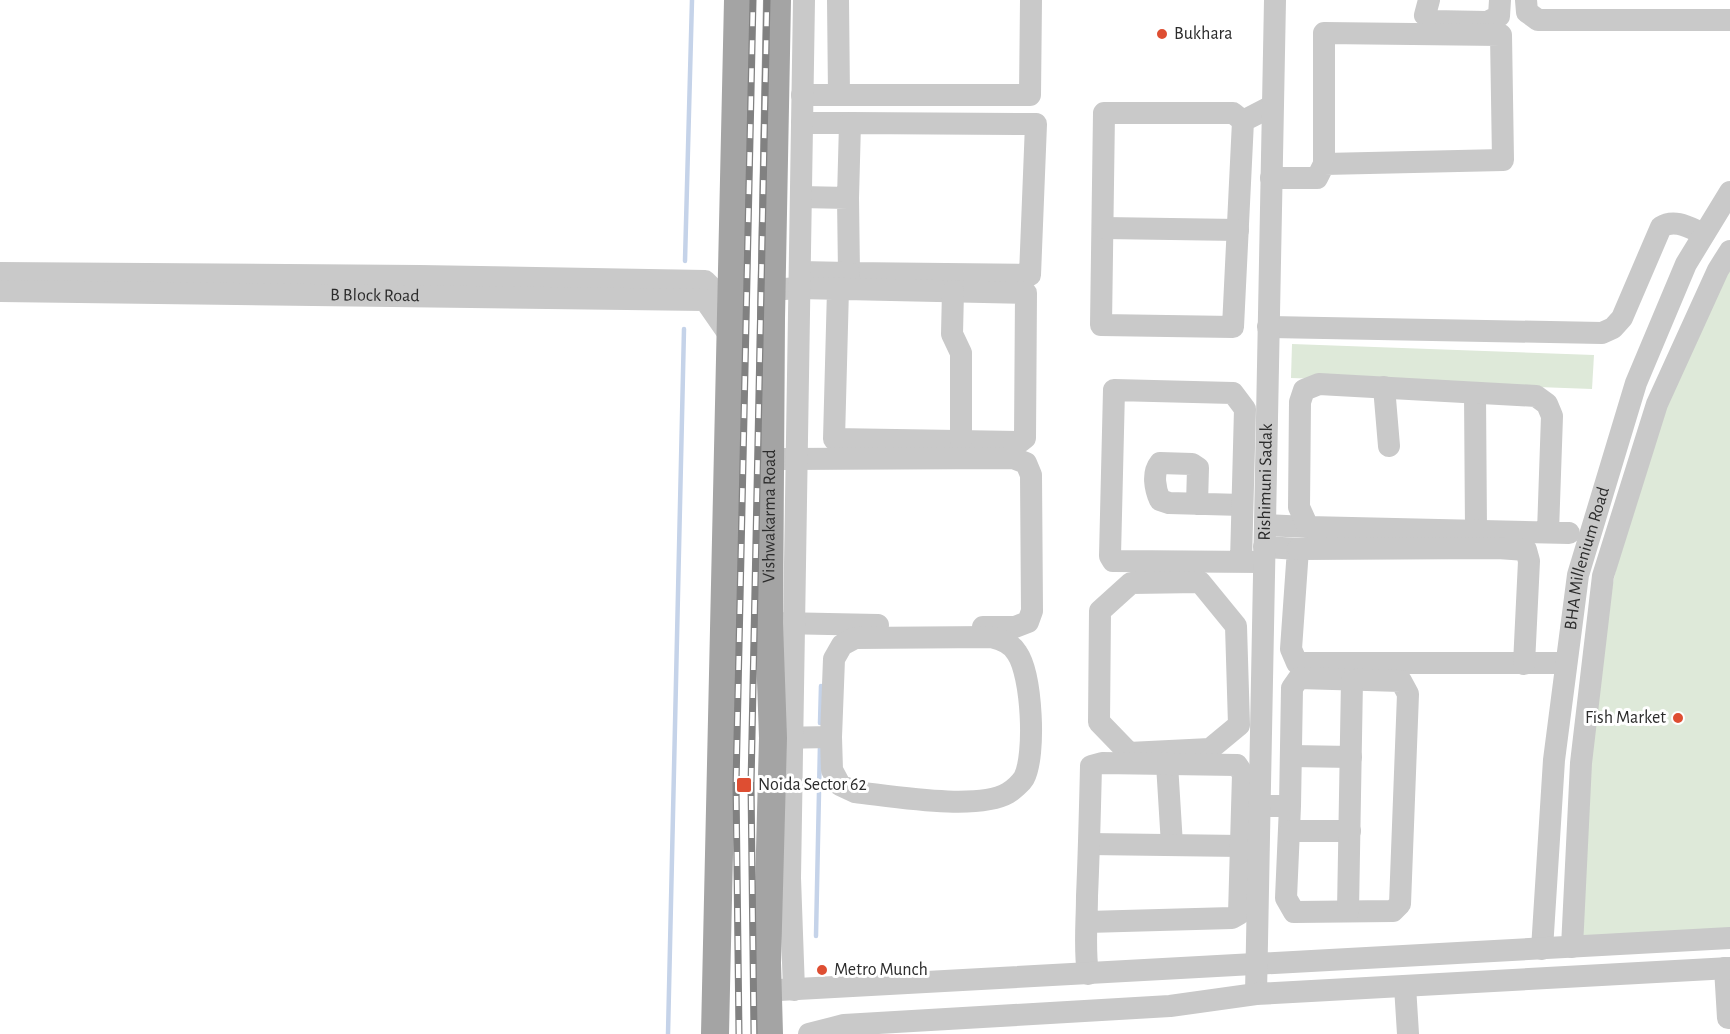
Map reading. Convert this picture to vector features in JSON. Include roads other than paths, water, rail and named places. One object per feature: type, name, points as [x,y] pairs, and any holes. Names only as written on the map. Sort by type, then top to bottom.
[{"type":"main road","points":[[715,1034],[738,0]]},
{"type":"main road","name":"Vishwakarma Road","points":[[769,1034],[780,990],[783,448],[790,283],[777,0]]},
{"type":"street","points":[[802,123],[1036,124],[1030,275],[790,283],[801,197],[802,95],[804,0]]},
{"type":"street","points":[[838,0],[839,95]]},
{"type":"street","points":[[802,95],[1030,95],[1031,0]]},
{"type":"street","name":"Rishimuni Sadak","points":[[1256,994],[1275,0]]},
{"type":"street","points":[[1429,0],[1425,15],[1432,21],[1487,22],[1498,16],[1500,0]]},
{"type":"street","points":[[1526,0],[1527,12],[1538,20],[1721,13]]},
{"type":"street","points":[[1271,178],[1317,178],[1324,164],[1324,33],[1501,35],[1503,160],[1324,164]]},
{"type":"street","points":[[1243,121],[1272,106]]},
{"type":"street","points":[[1104,112],[1233,113],[1243,121],[1233,327],[1101,325],[1104,112]]},
{"type":"street","points":[[834,439],[850,123]]},
{"type":"street","name":"BHA Millenium Road","points":[[1542,949],[1554,760],[1578,575],[1636,383],[1686,264],[1730,192]]},
{"type":"street","points":[[801,197],[848,198]]},
{"type":"street","points":[[1268,327],[1602,333],[1613,328],[1622,318],[1661,227],[1669,222],[1677,223],[1704,234]]},
{"type":"street","points":[[1104,228],[1238,230]]},
{"type":"street","name":"BHA Millenium Road","points":[[1572,947],[1581,763],[1603,576],[1657,404],[1718,270],[1730,251]]},
{"type":"street","points":[[0,273],[705,281],[731,307]]},
{"type":"street","points":[[783,448],[834,439],[1020,442],[1025,438],[1026,292],[953,291],[843,281]]},
{"type":"street","name":"B Block Road","points":[[0,291],[705,300],[730,336]]},
{"type":"street","points":[[953,291],[952,333],[961,353],[961,441]]},
{"type":"street","points":[[1241,561],[1245,409],[1233,393],[1114,390],[1110,556],[1118,563],[1241,561],[1264,544],[1308,527],[1558,533],[1551,416],[1548,404],[1536,396],[1384,387],[1319,384],[1304,390],[1300,402],[1299,507],[1308,527]]},
{"type":"street","points":[[1384,387],[1389,446]]},
{"type":"street","points":[[1475,393],[1476,530]]},
{"type":"street","points":[[781,623],[1015,627],[1028,622],[1032,611],[1031,475],[1026,463],[1014,458],[783,448]]},
{"type":"street","points":[[1197,504],[1242,505]]},
{"type":"street","points":[[1264,544],[1298,549],[1498,548],[1526,550],[1529,561],[1524,664]]},
{"type":"street","points":[[1298,549],[1291,649],[1297,663],[1566,663]]},
{"type":"street","points":[[1200,582],[1236,626],[1238,691],[1239,725],[1210,749],[1130,753],[1099,722],[1100,611],[1131,583],[1200,582]]},
{"type":"street","points":[[991,637],[1007,642],[1017,653],[1026,674],[1030,697],[1029,764],[1023,780],[1009,793],[992,800],[971,803],[855,792],[840,785],[832,770],[831,737],[834,659],[842,645],[855,638],[991,637]]},
{"type":"street","points":[[1238,666],[1262,666]]},
{"type":"street","points":[[1299,678],[1352,680],[1401,681],[1408,694],[1400,904],[1393,911],[1294,912],[1286,898],[1290,831],[1292,688],[1299,678]]},
{"type":"street","points":[[1348,911],[1352,680]]},
{"type":"street","points":[[1238,691],[1262,691]]},
{"type":"street","points":[[783,738],[831,737]]},
{"type":"street","points":[[1292,756],[1351,757]]},
{"type":"street","points":[[1086,922],[1232,918],[1239,914],[1243,774],[1237,765],[1102,763],[1091,766],[1086,922],[1088,974]]},
{"type":"street","points":[[1167,764],[1172,845]]},
{"type":"street","points":[[1260,806],[1290,806]]},
{"type":"street","points":[[1290,831],[1350,831]]},
{"type":"street","points":[[1089,844],[1241,846]]},
{"type":"street","points":[[780,990],[1730,938]]},
{"type":"street","points":[[809,1034],[844,1025],[1170,1006],[1256,994],[1727,968],[1727,1023]]},
{"type":"street","points":[[1405,986],[1408,1034]]},
{"type":"waterway","points":[[685,261],[692,0]]},
{"type":"waterway","points":[[668,1034],[684,329]]},
{"type":"waterway","points":[[820,723],[821,686]]},
{"type":"waterway","points":[[816,936],[820,744]]},
{"type":"railway","points":[[739,1034],[736,785],[753,0]]},
{"type":"railway","points":[[754,1034],[751,785],[767,0]]},
{"type":"place","name":"Bukhara","points":[[1162,34]]},
{"type":"place","name":"Fish Market","points":[[1678,718]]},
{"type":"place","name":"Noida Sector 62","points":[[744,785]]},
{"type":"place","name":"Metro Munch","points":[[822,970]]}]
